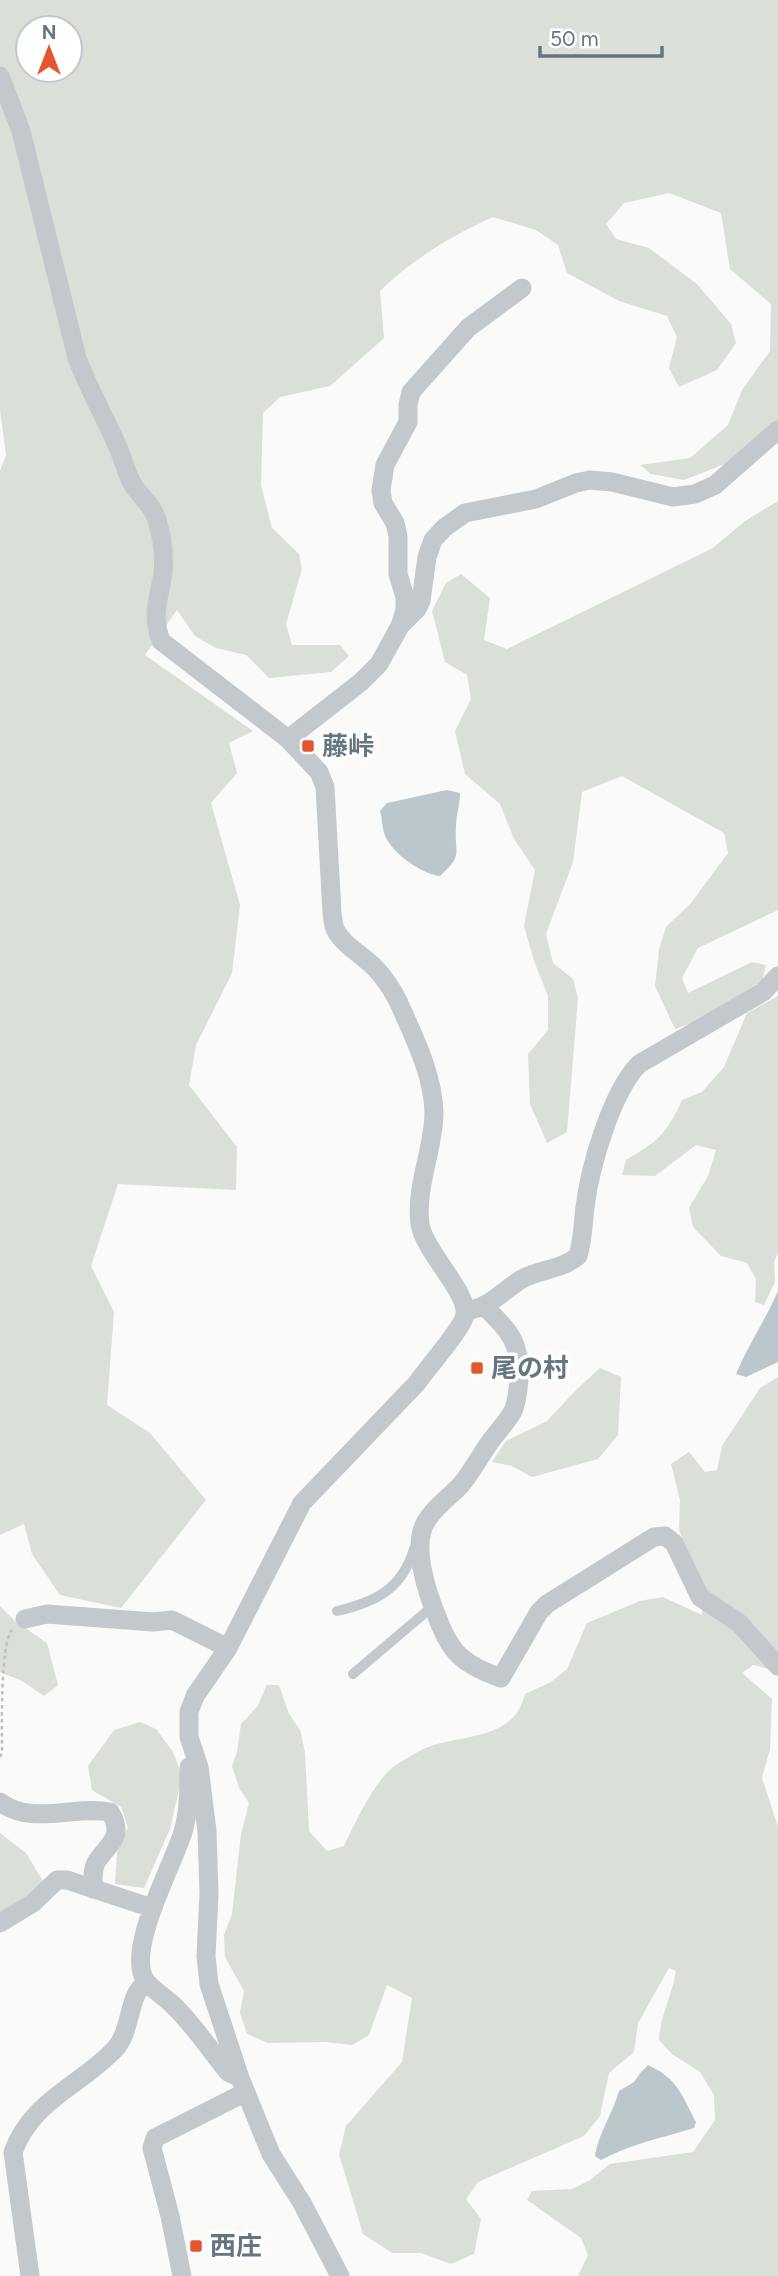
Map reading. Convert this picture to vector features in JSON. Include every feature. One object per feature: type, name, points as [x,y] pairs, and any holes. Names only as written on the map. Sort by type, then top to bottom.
[{"type":"street","points":[[0,76],[21,131],[77,358],[132,484],[155,513],[158,523],[163,561],[155,626],[161,641],[288,739],[319,772],[325,787],[335,930],[377,970],[395,995],[413,1034],[428,1077],[434,1111],[421,1199],[420,1223],[425,1241],[456,1288],[475,1308],[506,1328],[520,1359],[514,1410],[462,1483],[425,1522],[421,1532],[422,1566],[433,1606],[450,1648],[488,1674],[501,1678],[539,1612],[547,1604],[654,1537],[665,1536],[674,1543],[700,1597],[739,1623],[778,1665]]},
{"type":"street","points":[[288,739],[361,682],[379,664],[400,626],[405,610],[405,597],[398,574],[398,536],[390,512],[383,503],[381,490],[385,465],[408,422],[411,392],[468,328],[522,288]]},
{"type":"street","points":[[400,626],[421,601],[433,540],[465,513],[536,499],[590,480],[612,482],[673,497],[695,494],[715,485],[778,430]]},
{"type":"street","points":[[341,2276],[302,2203],[271,2154],[243,2085],[209,1984],[206,1955],[209,1893],[207,1831],[199,1767],[189,1737],[189,1712],[195,1696],[228,1648],[302,1503],[417,1384],[430,1363],[475,1308],[524,1278],[567,1265],[578,1256],[583,1241],[585,1206],[591,1178],[609,1115],[629,1074],[639,1064],[763,992],[778,976]]},
{"type":"street","points":[[25,1619],[47,1614],[153,1622],[172,1620],[228,1648]]},
{"type":"street","points":[[194,1751],[188,1756],[189,1791],[183,1833],[152,1908],[140,1955],[146,1983],[176,2007],[228,2072],[243,2085]]},
{"type":"street","points":[[0,1802],[6,1807],[44,1815],[101,1810],[110,1812],[116,1821],[115,1837],[106,1852],[97,1859],[93,1869],[93,1889]]},
{"type":"street","points":[[0,1923],[33,1903],[57,1880],[68,1880],[152,1908]]},
{"type":"street","points":[[30,2276],[13,2152],[17,2141],[41,2108],[115,2049],[127,2030],[135,1997],[140,1987],[146,1983]]},
{"type":"street","points":[[182,2276],[152,2148],[155,2138],[243,2085]]},
{"type":"lane","points":[[337,1611],[367,1604],[387,1592],[409,1565],[421,1532]]},
{"type":"lane","points":[[353,1674],[433,1606]]},
{"type":"path","points":[[0,1757],[1,1654],[7,1634],[25,1619]]},
{"type":"shaded area","points":[[0,0],[778,0],[778,443],[684,480],[651,474],[640,465],[690,458],[728,425],[742,390],[770,351],[771,304],[730,269],[721,213],[669,193],[624,203],[606,224],[616,239],[649,248],[697,284],[731,324],[736,343],[717,370],[679,387],[669,368],[677,337],[667,316],[619,301],[567,273],[558,245],[536,230],[493,217],[433,249],[380,291],[384,338],[330,386],[280,397],[263,413],[261,485],[272,528],[299,554],[302,569],[286,624],[292,645],[340,645],[349,656],[331,672],[269,678],[246,655],[216,648],[195,636],[177,610],[145,655],[253,731],[229,743],[237,773],[211,803],[240,905],[232,973],[196,1045],[189,1085],[237,1147],[236,1190],[118,1184],[91,1266],[114,1312],[107,1405],[150,1433],[206,1500],[121,1608],[60,1595],[32,1554],[24,1524],[0,1535],[0,471],[6,455],[0,410]]},
{"type":"shaded area","points":[[778,501],[778,910],[698,948],[682,978],[688,993],[752,962],[766,965],[762,981],[700,1020],[675,1029],[655,986],[659,950],[666,927],[691,903],[728,853],[724,833],[622,776],[582,792],[573,862],[546,934],[553,963],[573,979],[578,998],[567,1132],[547,1143],[530,1104],[528,1054],[548,1030],[548,996],[524,926],[535,870],[514,839],[500,804],[465,774],[455,731],[471,699],[467,675],[445,662],[432,611],[446,583],[461,574],[490,598],[484,640],[507,649],[713,548],[745,521]]},
{"type":"shaded area","points":[[447,790],[460,793],[456,854],[440,876],[416,867],[399,854],[387,840],[380,811],[387,803]]},
{"type":"shaded area","points":[[778,996],[778,1253],[774,1262],[775,1282],[764,1305],[755,1302],[756,1279],[747,1263],[721,1256],[693,1227],[689,1208],[708,1176],[716,1150],[696,1145],[655,1176],[622,1175],[626,1160],[660,1136],[682,1100],[702,1092],[724,1067],[747,1013]]},
{"type":"shaded area","points":[[778,1291],[778,1362],[746,1377],[736,1374],[768,1312]]},
{"type":"shaded area","points":[[600,1368],[621,1377],[618,1435],[598,1459],[532,1477],[512,1466],[492,1462],[506,1441],[547,1421]]},
{"type":"shaded area","points":[[778,1377],[778,1671],[753,1665],[742,1673],[772,1699],[770,1749],[762,1778],[778,1827],[778,2276],[578,2276],[588,2255],[581,2238],[527,2200],[532,2191],[572,2189],[590,2180],[610,2164],[693,2152],[715,2120],[714,2095],[700,2072],[672,2054],[659,2040],[676,1971],[669,1968],[638,2023],[634,2052],[609,2073],[600,2116],[584,2136],[478,2182],[466,2199],[481,2219],[474,2254],[451,2264],[421,2253],[392,2253],[363,2234],[339,2154],[346,2126],[402,2062],[412,1998],[387,1985],[369,2035],[352,2045],[325,2042],[268,2043],[247,2034],[240,2013],[244,1991],[225,1957],[224,1935],[232,1914],[241,1834],[249,1803],[239,1788],[232,1766],[241,1724],[257,1707],[267,1685],[279,1685],[289,1714],[300,1730],[305,1752],[309,1831],[327,1851],[344,1846],[374,1790],[396,1765],[429,1747],[489,1732],[511,1719],[525,1694],[551,1682],[567,1669],[587,1623],[640,1601],[663,1597],[702,1615],[703,1593],[692,1571],[679,1529],[680,1500],[671,1464],[689,1452],[705,1472],[717,1470],[722,1446],[760,1388]]},
{"type":"shaded area","points":[[0,1606],[15,1621],[47,1643],[58,1685],[44,1696],[22,1681],[0,1672]]},
{"type":"shaded area","points":[[140,1722],[156,1729],[173,1752],[182,1776],[170,1829],[144,1888],[115,1884],[117,1853],[128,1827],[121,1807],[92,1790],[88,1766],[114,1730]]},
{"type":"shaded area","points":[[0,1833],[26,1853],[44,1883],[0,1916]]},
{"type":"shaded area","points":[[648,2065],[666,2076],[678,2088],[696,2122],[694,2128],[635,2145],[601,2160],[595,2156],[597,2148],[619,2091],[634,2082]]},
{"type":"place","name":"藤峠","points":[[308,746]]},
{"type":"place","name":"尾の村","points":[[477,1368]]},
{"type":"place","name":"西庄","points":[[196,2246]]}]
